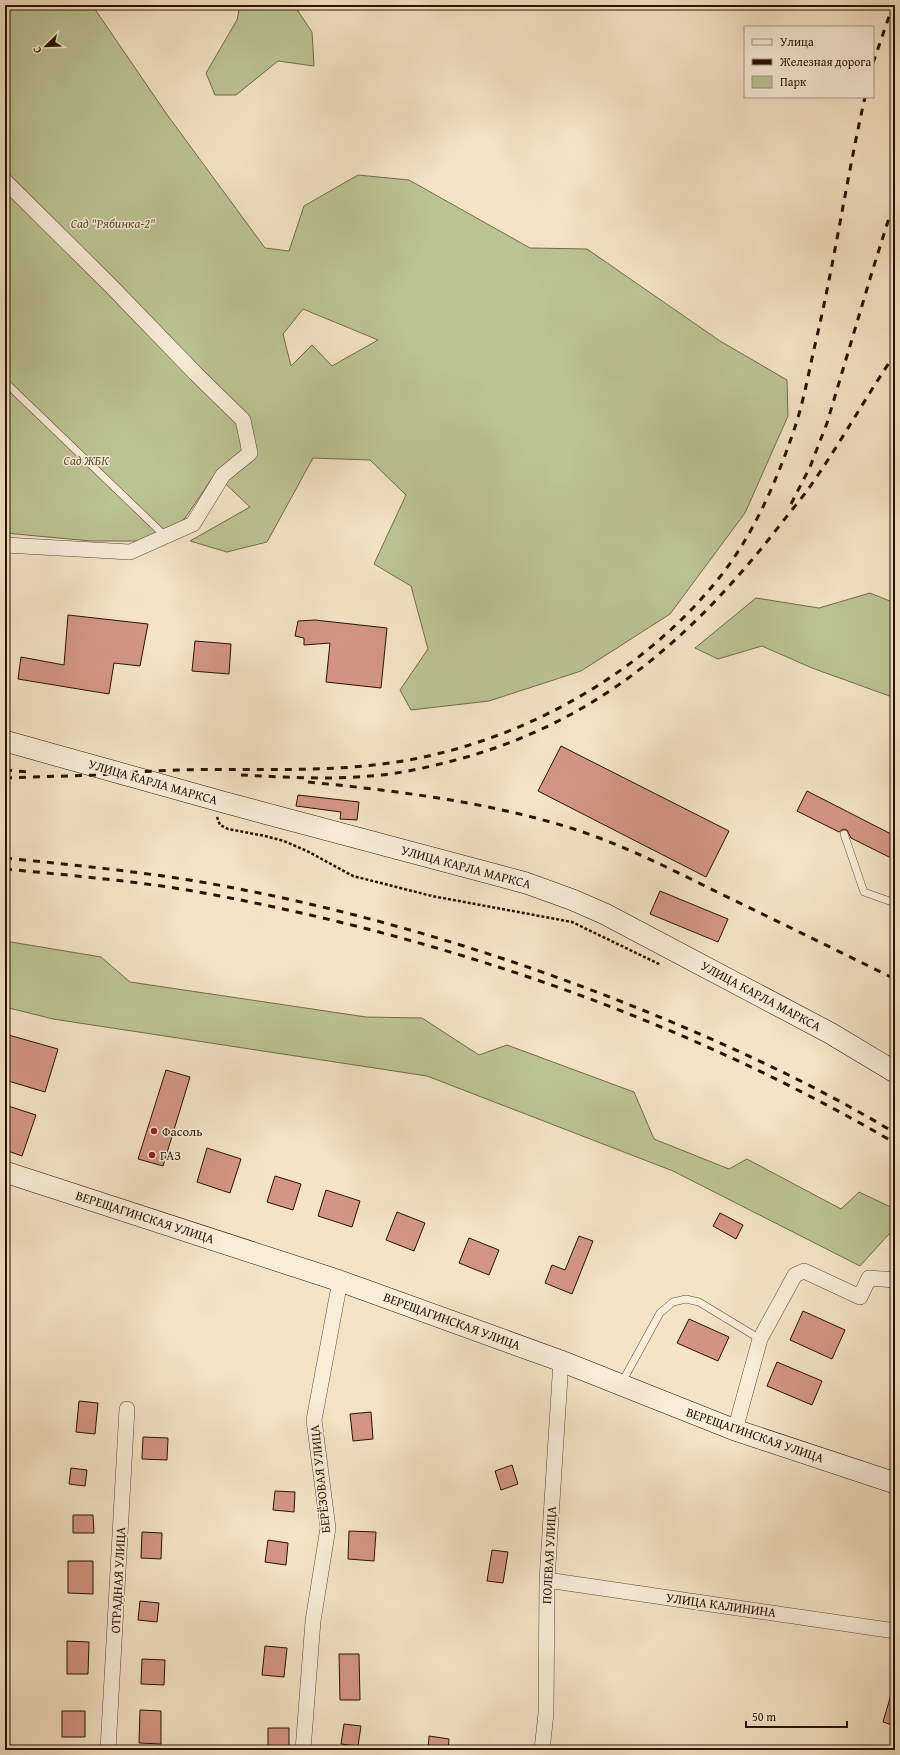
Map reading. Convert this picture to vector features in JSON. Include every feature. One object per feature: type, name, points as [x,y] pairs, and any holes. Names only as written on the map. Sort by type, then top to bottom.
[{"type":"main road","name":"УЛИЦА КАРЛА МАРКСА","points":[[5,741],[223,802],[526,883],[573,900],[605,914],[830,1033],[895,1072]]},
{"type":"main road","name":"ВЕРЕЩАГИНСКАЯ УЛИЦА","points":[[5,1172],[340,1281],[561,1361],[620,1386],[735,1430],[895,1483]]},
{"type":"street","points":[[5,181],[243,420],[250,453],[223,475],[193,524],[130,552],[5,545]]},
{"type":"street","points":[[735,1430],[760,1339],[795,1275],[804,1271],[860,1297],[870,1278],[895,1280]]},
{"type":"street","name":"БЕРЁЗОВАЯ УЛИЦА","points":[[304,1750],[313,1621],[328,1528],[314,1420],[340,1281]]},
{"type":"street","name":"ПОЛЕВАЯ УЛИЦА","points":[[542,1750],[546,1713],[547,1580],[561,1361]]},
{"type":"street","name":"ОТРАДНАЯ УЛИЦА","points":[[108,1750],[127,1409]]},
{"type":"street","name":"УЛИЦА КАЛИНИНА","points":[[547,1580],[895,1631]]},
{"type":"lane","points":[[5,382],[161,532]]},
{"type":"lane","points":[[844,834],[864,892],[895,903]]},
{"type":"lane","points":[[620,1386],[660,1313],[673,1302],[686,1299],[699,1302],[760,1339]]},
{"type":"path","points":[[223,802],[218,811],[217,819],[220,825],[228,829],[284,841],[307,851],[353,876],[432,896],[572,922],[666,967]]},
{"type":"green space","points":[[5,5],[92,5],[168,116],[265,248],[289,251],[304,206],[358,175],[409,180],[530,248],[587,249],[720,341],[787,380],[788,416],[745,513],[670,614],[581,671],[489,701],[411,710],[400,690],[428,649],[411,586],[374,564],[406,495],[370,460],[313,458],[267,542],[227,552],[190,541],[250,507],[215,474],[181,524],[140,541],[91,541],[5,533]],"holes":[[[303,309],[378,340],[332,366],[312,345],[291,366],[283,334]]]},
{"type":"green space","points":[[240,5],[294,5],[312,32],[314,66],[278,61],[236,95],[215,95],[206,73],[237,20]]},
{"type":"green space","points":[[870,593],[895,603],[895,698],[812,668],[762,646],[718,659],[695,648],[756,598],[819,608]]},
{"type":"green space","points":[[5,941],[101,957],[130,982],[366,1017],[422,1018],[479,1055],[507,1045],[634,1092],[654,1139],[729,1169],[747,1159],[841,1209],[859,1192],[895,1209],[895,1236],[889,1234],[860,1266],[673,1171],[427,1076],[53,1019],[5,1007]]},
{"type":"building","points":[[68,615],[148,624],[140,666],[114,663],[109,694],[18,679],[21,657],[64,665]]},
{"type":"building","points":[[315,620],[387,628],[381,688],[326,682],[330,643],[304,645],[304,638],[295,636],[298,621]]},
{"type":"building","points":[[195,641],[231,644],[229,674],[192,671]]},
{"type":"building","points":[[561,746],[729,831],[706,877],[538,791]]},
{"type":"building","points":[[807,791],[895,836],[895,860],[851,838],[847,830],[843,829],[839,832],[797,811]]},
{"type":"building","points":[[298,795],[359,802],[357,820],[340,819],[341,812],[296,806]]},
{"type":"building","points":[[660,891],[728,919],[718,942],[650,914]]},
{"type":"building","points":[[5,1034],[58,1049],[45,1092],[5,1080]]},
{"type":"building","points":[[166,1070],[190,1077],[163,1166],[138,1159]]},
{"type":"building","points":[[5,1105],[36,1115],[22,1156],[5,1150]]},
{"type":"building","points":[[207,1148],[241,1159],[230,1193],[197,1182]]},
{"type":"building","points":[[275,1176],[301,1184],[293,1210],[267,1202]]},
{"type":"building","points":[[326,1190],[360,1201],[352,1227],[318,1216]]},
{"type":"building","points":[[397,1212],[425,1223],[414,1251],[386,1240]]},
{"type":"building","points":[[720,1213],[743,1225],[736,1239],[713,1226]]},
{"type":"building","points":[[579,1236],[593,1241],[572,1294],[545,1283],[552,1265],[565,1270]]},
{"type":"building","points":[[469,1238],[499,1250],[489,1275],[459,1263]]},
{"type":"building","points":[[803,1311],[845,1330],[832,1359],[790,1340]]},
{"type":"building","points":[[689,1319],[729,1337],[718,1361],[677,1343]]},
{"type":"building","points":[[777,1362],[822,1381],[812,1405],[767,1386]]},
{"type":"building","points":[[79,1401],[98,1403],[95,1434],[76,1432]]},
{"type":"building","points":[[371,1412],[373,1439],[353,1441],[350,1414]]},
{"type":"building","points":[[143,1437],[168,1438],[167,1460],[142,1459]]},
{"type":"building","points":[[512,1465],[518,1484],[501,1490],[495,1471]]},
{"type":"building","points":[[71,1468],[87,1470],[85,1486],[69,1484]]},
{"type":"building","points":[[275,1491],[295,1492],[294,1512],[273,1510]]},
{"type":"building","points":[[73,1515],[93,1515],[94,1533],[73,1533]]},
{"type":"building","points":[[349,1531],[376,1532],[374,1561],[348,1559]]},
{"type":"building","points":[[142,1532],[162,1533],[161,1559],[141,1558]]},
{"type":"building","points":[[268,1540],[288,1543],[286,1565],[265,1562]]},
{"type":"building","points":[[492,1550],[508,1552],[503,1583],[487,1581]]},
{"type":"building","points":[[68,1561],[93,1561],[93,1594],[68,1593]]},
{"type":"building","points":[[140,1601],[159,1603],[157,1622],[138,1620]]},
{"type":"building","points":[[67,1641],[89,1642],[88,1674],[67,1674]]},
{"type":"building","points":[[265,1646],[287,1648],[284,1677],[262,1675]]},
{"type":"building","points":[[339,1654],[359,1654],[360,1700],[340,1700]]},
{"type":"building","points":[[142,1659],[165,1660],[164,1685],[141,1684]]},
{"type":"building","points":[[892,1691],[895,1691],[895,1726],[883,1722]]},
{"type":"building","points":[[140,1710],[161,1711],[161,1744],[139,1743]]},
{"type":"building","points":[[62,1711],[85,1711],[85,1737],[62,1737]]},
{"type":"building","points":[[344,1724],[361,1726],[358,1746],[341,1744]]},
{"type":"building","points":[[268,1728],[289,1728],[289,1750],[268,1750]]},
{"type":"building","points":[[429,1736],[449,1739],[448,1750],[428,1750]]},
{"type":"railway","points":[[874,60],[893,5]]},
{"type":"railway","points":[[5,778],[178,770],[284,770],[337,768],[390,763],[438,754],[484,740],[530,722],[574,700],[616,673],[656,643],[691,610],[735,557],[755,522],[773,486],[780,468],[797,420],[805,390],[828,286],[865,98]]},
{"type":"railway","points":[[791,504],[810,467],[827,423],[872,272],[895,204]]},
{"type":"railway","points":[[241,775],[338,778],[380,775],[422,768],[452,761],[502,745],[549,726],[592,702],[632,675],[670,645],[706,611],[740,574],[809,488],[895,354]]},
{"type":"railway","points":[[5,770],[29,772]]},
{"type":"railway","points":[[308,782],[376,789],[444,799],[511,812],[577,830],[613,843],[665,866],[895,979]]},
{"type":"railway","points":[[5,858],[148,874],[234,888],[351,914],[467,947],[581,986],[693,1031],[796,1079],[895,1133]]},
{"type":"railway","points":[[5,869],[140,883],[220,896],[308,915],[396,937],[483,962],[568,991],[653,1024],[735,1060],[816,1099],[895,1143]]},
{"type":"place","name":"Фасоль","points":[[154,1131]]},
{"type":"place","name":"ГАЗ","points":[[152,1155]]},
{"type":"park label","name":"Сад \"Рябинка-2\"","points":[[113,223]]},
{"type":"park label","name":"Сад ЖБК","points":[[86,460]]}]
